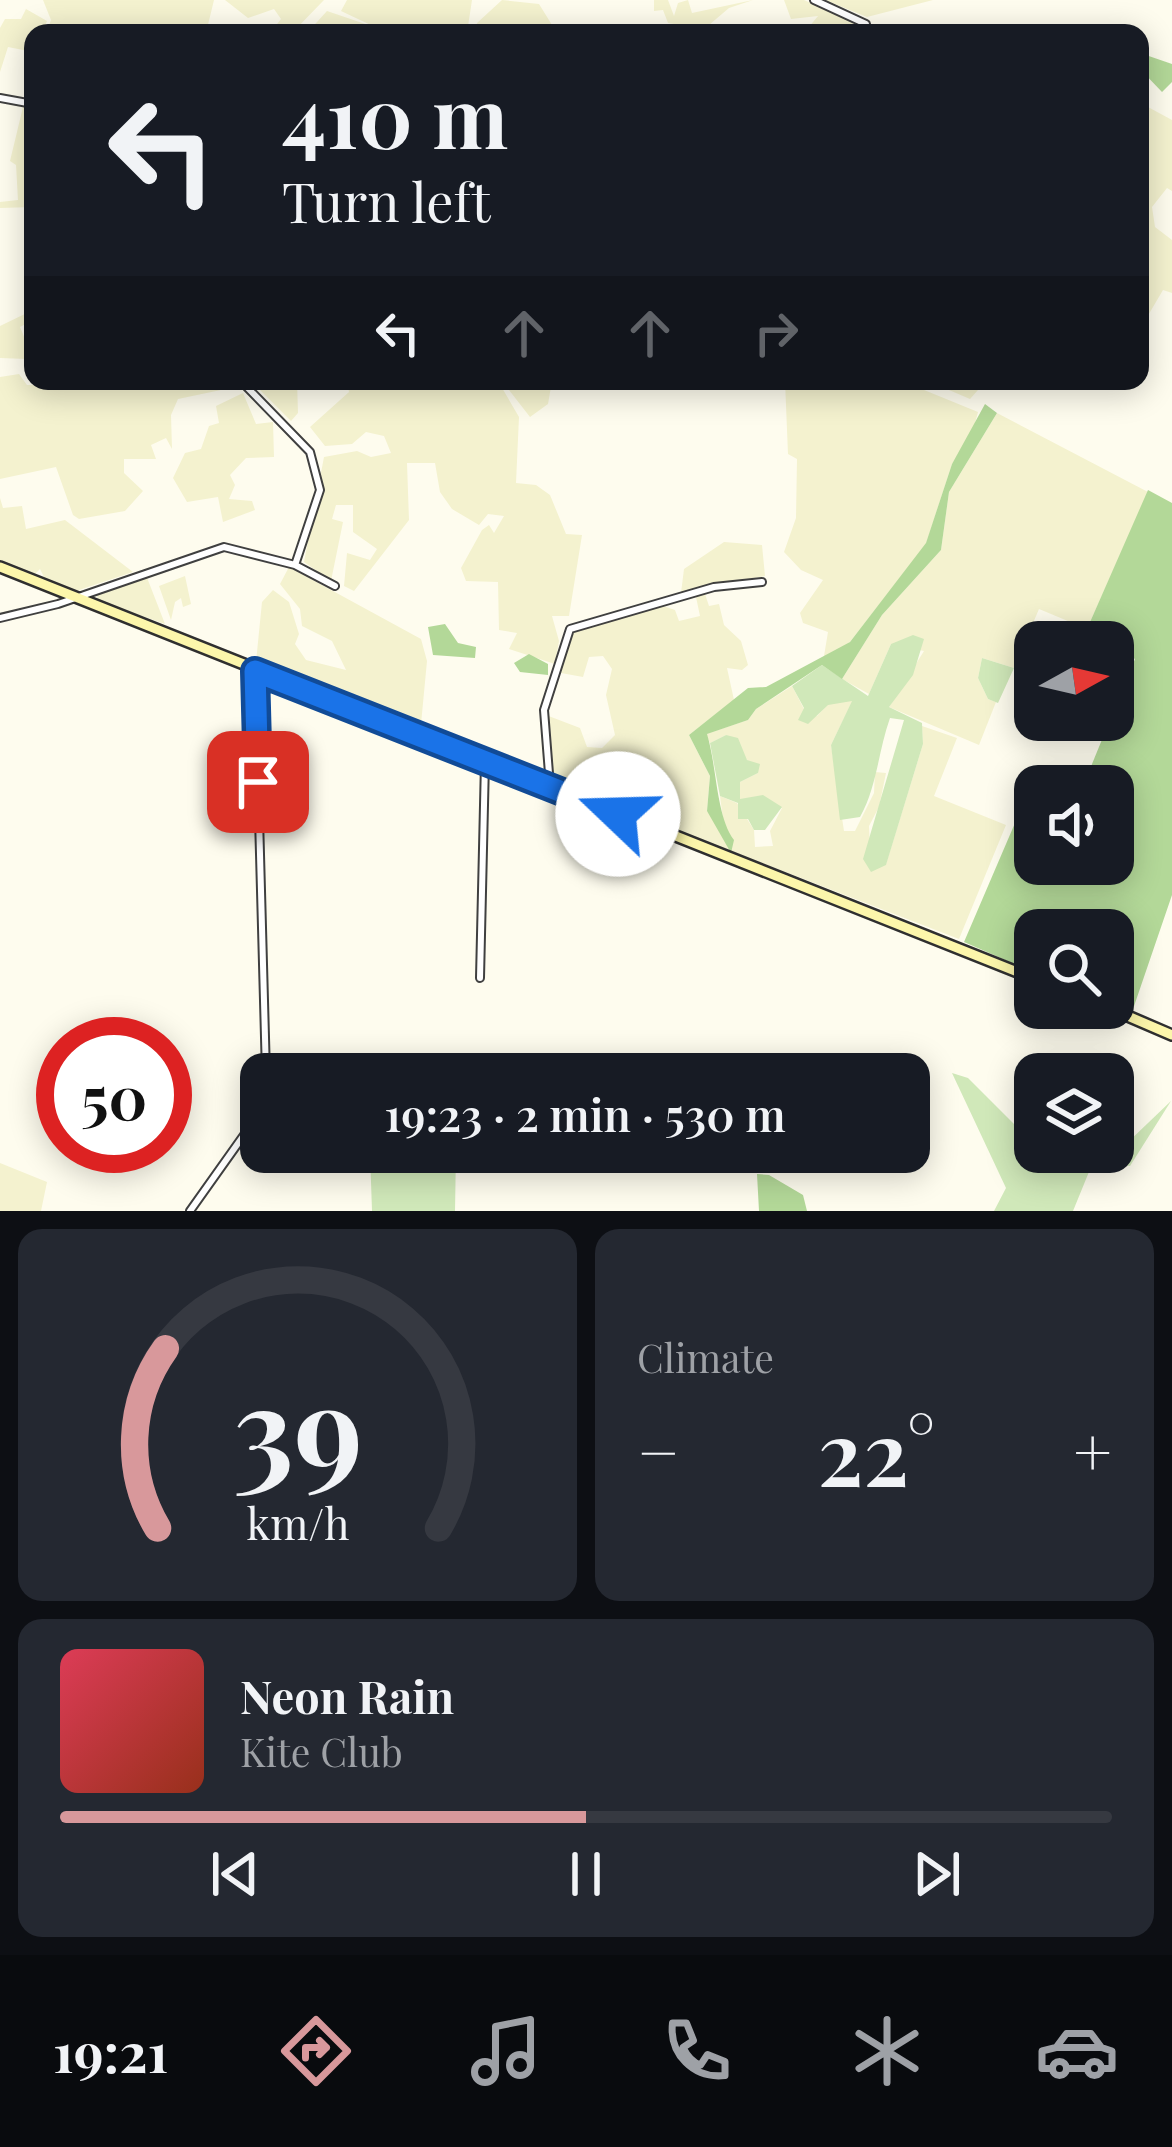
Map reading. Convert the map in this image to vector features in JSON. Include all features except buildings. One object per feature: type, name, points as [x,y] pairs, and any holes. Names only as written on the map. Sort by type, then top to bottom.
[{"type":"main road","points":[[0,567],[1014,971]]},
{"type":"main road","points":[[1134,1019],[1172,1035]]},
{"type":"street","points":[[814,0],[866,24]]},
{"type":"street","points":[[250,390],[310,452],[320,490],[295,566]]},
{"type":"street","points":[[0,617],[224,547],[295,566],[335,586]]},
{"type":"street","points":[[550,788],[544,710],[570,629],[714,587],[762,582]]},
{"type":"street","points":[[255,671],[265,1053]]},
{"type":"street","points":[[480,978],[485,762]]},
{"type":"street","points":[[190,1211],[240,1141]]},
{"type":"shaded area","points":[[43,0],[214,0],[208,24],[49,24]]},
{"type":"shaded area","points":[[225,0],[324,0],[301,24],[277,24],[281,19],[274,9],[248,18]]},
{"type":"shaded area","points":[[347,0],[472,0],[468,24],[369,24],[341,11]]},
{"type":"shaded area","points":[[502,0],[539,4],[551,24],[477,24]]},
{"type":"shaded area","points":[[654,0],[668,0],[674,16],[678,3],[688,0],[692,13],[753,0],[729,8],[710,24],[668,23],[663,10],[654,11]]},
{"type":"shaded area","points":[[784,0],[804,0],[857,24],[811,24],[818,16],[791,19]]},
{"type":"shaded area","points":[[825,0],[933,0],[867,17]]},
{"type":"shaded area","points":[[26,9],[47,21],[24,24],[24,50],[8,47],[0,72],[0,28],[5,19],[21,19]]},
{"type":"shaded area","points":[[327,11],[365,24],[315,24]]},
{"type":"shaded area","points":[[24,107],[24,207],[0,208],[0,202],[18,200],[16,165],[10,161]]},
{"type":"shaded area","points":[[1149,108],[1172,120],[1172,191],[1167,188],[1152,207],[1155,227],[1172,240],[1172,293],[1163,290],[1149,314]]},
{"type":"shaded area","points":[[24,314],[20,327],[24,359],[0,358],[0,326]]},
{"type":"shaded area","points":[[19,374],[24,390],[221,390],[178,399],[171,415],[172,449],[166,438],[151,445],[156,459],[124,459],[124,473],[143,491],[125,511],[79,519],[73,515],[56,467],[0,479],[0,377]]},
{"type":"shaded area","points":[[260,390],[297,390],[298,413],[291,421]]},
{"type":"shaded area","points":[[503,390],[519,417],[516,483],[536,485],[550,495],[566,534],[582,535],[569,616],[552,616],[559,641],[555,664],[509,649],[517,633],[499,630],[498,582],[466,581],[461,568],[482,530],[489,525],[494,533],[504,516],[488,514],[479,525],[452,509],[440,492],[435,463],[407,463],[409,520],[354,591],[344,586],[347,553],[370,560],[377,549],[353,532],[353,505],[336,505],[332,519],[343,522],[331,581],[304,562],[324,457],[357,451],[371,457],[391,453],[384,436],[366,432],[352,444],[325,446],[310,427],[349,392]]},
{"type":"shaded area","points":[[509,390],[550,390],[548,404],[530,417]]},
{"type":"shaded area","points":[[785,390],[924,390],[978,412],[972,435],[952,464],[926,544],[850,642],[829,657],[824,656],[828,632],[803,623],[800,613],[823,580],[801,570],[784,552],[796,518],[797,459],[788,454]]},
{"type":"shaded area","points":[[949,390],[978,390],[970,399]]},
{"type":"shaded area","points":[[243,393],[256,424],[273,422],[274,457],[246,458],[230,475],[235,485],[229,499],[252,501],[255,510],[223,522],[218,497],[187,502],[173,478],[185,453],[201,449],[209,426],[219,423],[216,406]]},
{"type":"shaded area","points":[[997,413],[1148,492],[1091,621],[1068,621],[1039,609],[1034,621],[1014,621],[1014,668],[982,658],[978,678],[988,699],[996,702],[979,745],[889,707],[924,651],[891,644],[869,694],[842,679],[882,615],[941,550],[949,492]]},
{"type":"shaded area","points":[[0,498],[3,508],[22,506],[26,529],[65,520],[133,572],[76,591],[45,579],[40,569],[34,575],[0,561]]},
{"type":"shaded area","points":[[724,542],[762,545],[765,576],[681,593],[684,569]]},
{"type":"shaded area","points":[[289,567],[421,639],[427,661],[421,724],[256,662],[262,602],[273,590],[289,602],[299,634],[295,644],[306,660],[346,670],[332,641],[302,626],[300,609],[280,584]]},
{"type":"shaded area","points":[[146,575],[165,624],[99,601],[96,594]]},
{"type":"shaded area","points":[[185,576],[191,604],[183,607],[181,598],[175,602],[171,620],[159,586]]},
{"type":"shaded area","points":[[705,594],[709,606],[719,604],[724,625],[741,641],[748,665],[742,670],[727,668],[734,700],[689,735],[710,776],[707,811],[734,840],[724,827],[720,796],[737,803],[754,830],[755,847],[773,846],[770,831],[782,808],[740,799],[740,782],[758,773],[726,735],[710,743],[706,734],[748,720],[756,709],[792,686],[804,709],[817,716],[828,704],[853,700],[831,745],[844,831],[855,831],[874,793],[875,772],[886,773],[879,807],[869,826],[871,871],[886,864],[923,744],[922,726],[957,738],[934,796],[1006,825],[959,939],[560,785],[552,777],[546,715],[580,728],[587,747],[602,748],[615,735],[606,695],[612,669],[603,656],[589,657],[583,677],[561,673],[572,632],[660,605],[675,610],[679,621],[700,616],[696,597]]},
{"type":"shaded area","points":[[0,1163],[47,1182],[41,1211],[0,1211]]},
{"type":"green space","points":[[1149,56],[1172,64],[1172,82],[1162,92],[1149,78]]},
{"type":"green space","points":[[985,404],[997,413],[949,492],[941,550],[882,615],[842,679],[822,665],[756,709],[748,720],[707,734],[720,805],[734,840],[731,853],[707,811],[710,776],[689,735],[748,688],[766,687],[850,642],[926,543],[952,464]]},
{"type":"green space","points":[[1148,490],[1172,503],[1172,895],[1134,1006],[1134,909],[1014,909],[1014,964],[964,942],[1014,825],[1014,885],[1134,885],[1134,765],[1092,765],[1101,741],[1134,741],[1134,621],[1091,621]]},
{"type":"green space","points":[[445,624],[458,643],[476,647],[475,658],[433,655],[428,627]]},
{"type":"green space","points":[[913,635],[924,639],[913,675],[889,707],[922,723],[923,744],[886,865],[871,872],[863,859],[904,720],[890,718],[860,817],[840,820],[831,745],[852,701],[828,705],[808,724],[798,720],[804,708],[792,686],[822,665],[868,696],[891,644]]},
{"type":"green space","points":[[529,654],[548,664],[548,675],[520,672],[514,663]]},
{"type":"green space","points":[[982,658],[1014,668],[998,703],[988,699],[978,678]]},
{"type":"green space","points":[[726,735],[738,738],[747,760],[760,764],[758,773],[740,782],[740,799],[763,795],[782,807],[765,830],[754,830],[748,819],[738,819],[738,803],[720,796],[710,743]]},
{"type":"green space","points":[[952,1073],[968,1078],[1014,1124],[1014,1173],[1089,1173],[1073,1211],[994,1211],[1006,1188]]},
{"type":"green space","points":[[1171,1101],[1134,1160],[1134,1136]]},
{"type":"green space","points":[[371,1173],[456,1173],[455,1211],[372,1211]]},
{"type":"green space","points":[[757,1174],[769,1175],[803,1195],[807,1211],[759,1211]]},
{"type":"route","points":[[258,782],[255,671],[618,814]]}]
